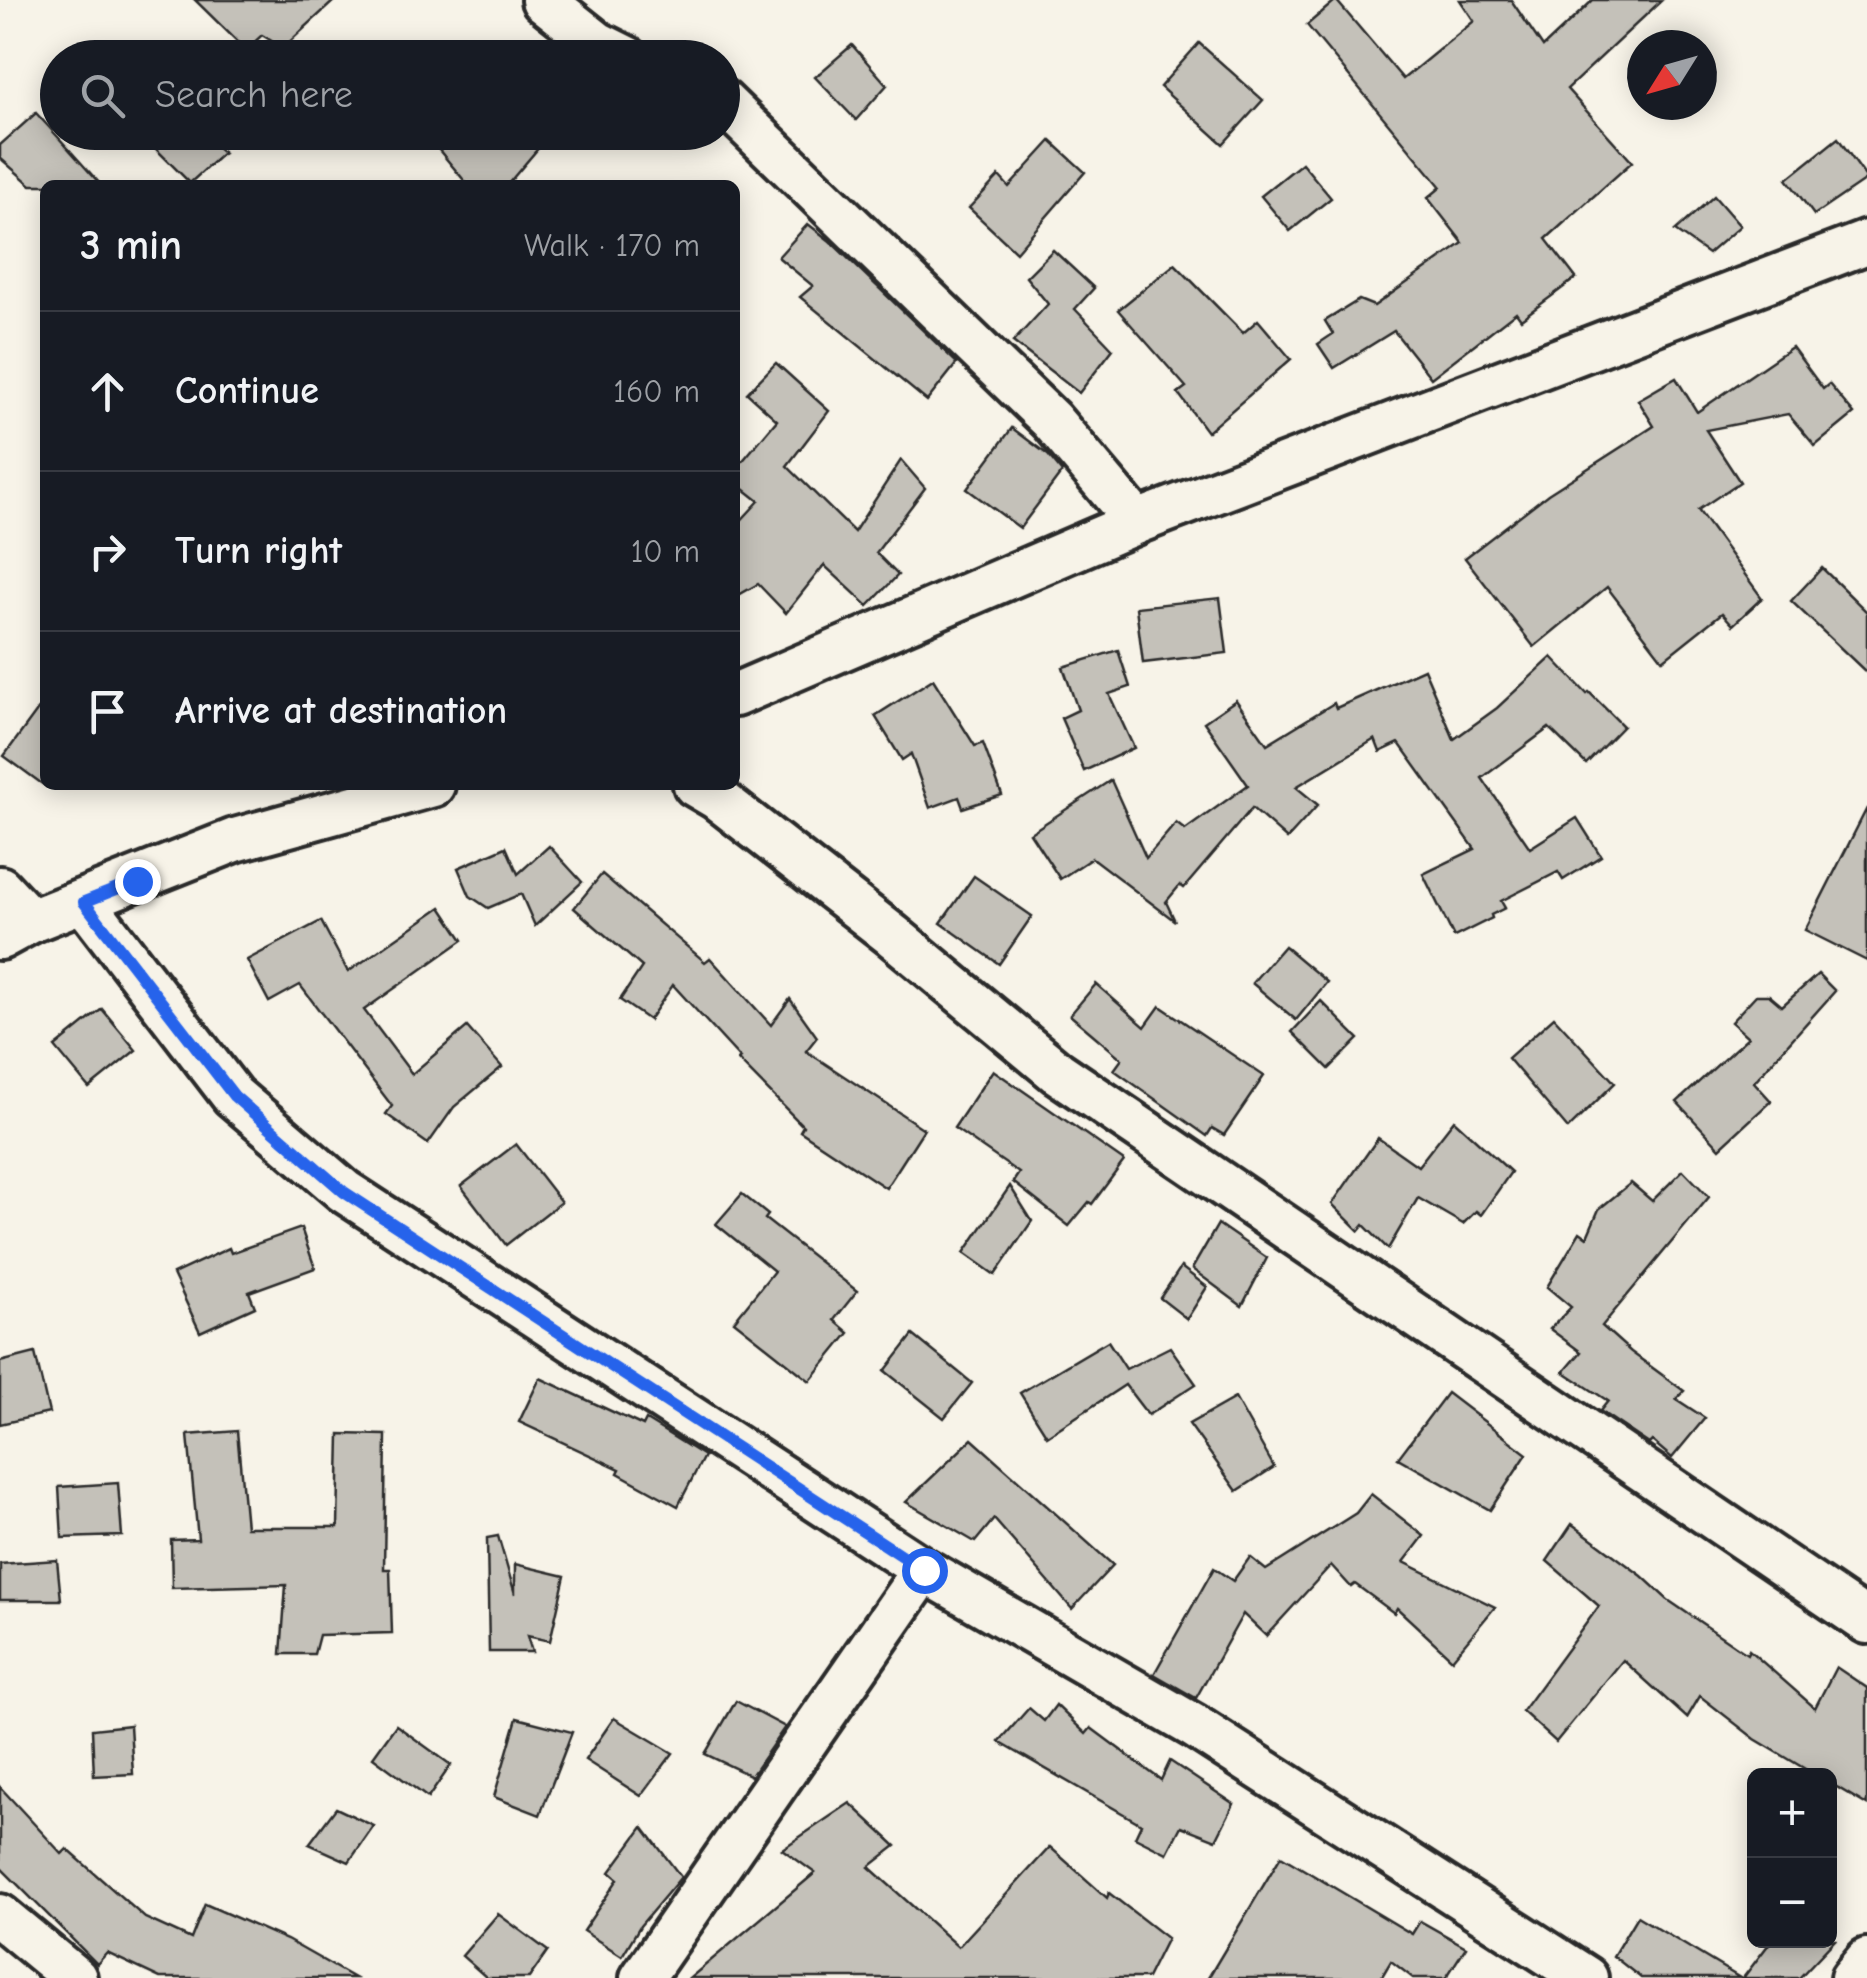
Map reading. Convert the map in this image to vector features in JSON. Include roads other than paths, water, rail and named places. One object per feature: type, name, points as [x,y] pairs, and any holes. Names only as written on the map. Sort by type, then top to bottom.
[{"type":"street","points":[[543,0],[592,40]]},
{"type":"street","points":[[740,119],[1051,420],[1137,522]]},
{"type":"street","points":[[740,693],[1137,522],[1867,242]]},
{"type":"street","points":[[0,888],[16,930],[235,840],[415,790]]},
{"type":"street","points":[[704,790],[892,936],[1056,1072],[1867,1622]]},
{"type":"street","points":[[84,902],[234,1096],[344,1192],[924,1570],[1194,1726],[1586,1978]]},
{"type":"street","points":[[642,1978],[924,1570]]},
{"type":"street","points":[[0,1916],[75,1978]]},
{"type":"street","points":[[1852,1978],[1867,1960]]}]
